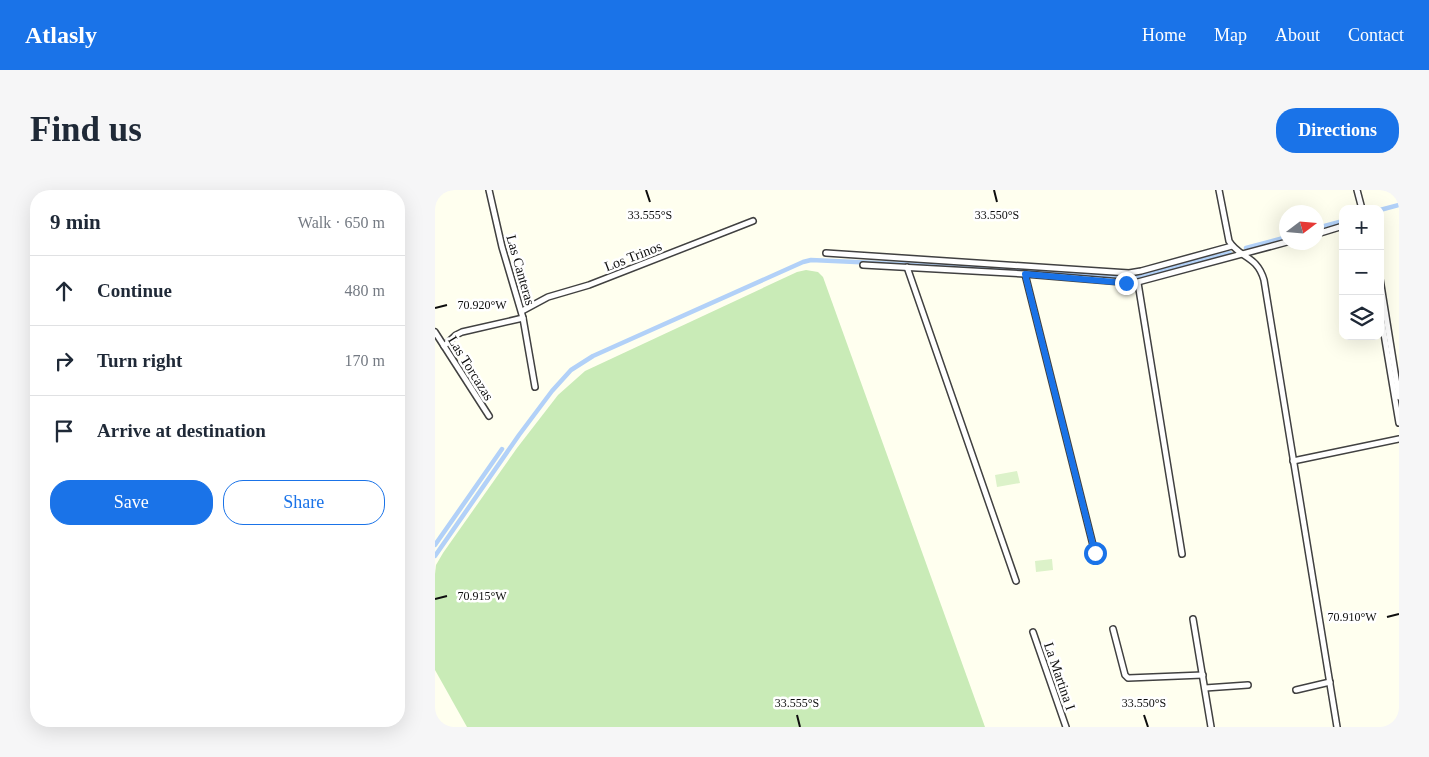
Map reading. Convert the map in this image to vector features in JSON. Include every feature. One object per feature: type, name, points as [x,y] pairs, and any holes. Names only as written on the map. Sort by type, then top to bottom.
[{"type":"street","name":"Las Canteras","points":[[489,190],[502,248],[523,318],[535,387]]},
{"type":"street","points":[[1219,190],[1229,239],[1233,246],[1245,254],[1257,266],[1263,276],[1337,727]]},
{"type":"street","points":[[1357,190],[1361,205]]},
{"type":"street","name":"Los Trinos","points":[[521,311],[547,297],[589,285],[753,221]]},
{"type":"street","points":[[1324,232],[1339,227]]},
{"type":"street","points":[[863,265],[1025,274],[1138,283],[1279,244]]},
{"type":"street","points":[[826,253],[1129,273],[1141,272],[1233,246]]},
{"type":"street","points":[[907,268],[1016,581]]},
{"type":"street","points":[[1025,274],[1095,553]]},
{"type":"street","points":[[1138,283],[1183,554]]},
{"type":"street","points":[[1383,295],[1399,397]]},
{"type":"street","points":[[444,346],[462,332],[523,318]]},
{"type":"street","name":"Las Torcazas","points":[[435,332],[489,416]]},
{"type":"street","points":[[1384,334],[1399,423]]},
{"type":"street","points":[[1293,461],[1399,439]]},
{"type":"street","points":[[1193,619],[1211,727]]},
{"type":"street","points":[[1113,629],[1125,675],[1128,678],[1203,675]]},
{"type":"street","name":"La Martina I","points":[[1033,632],[1066,727]]},
{"type":"street","points":[[1296,690],[1330,682]]},
{"type":"street","points":[[1205,688],[1248,685]]},
{"type":"green space","points":[[806,270],[818,272],[823,277],[985,727],[467,727],[435,670],[436,565],[517,448],[558,395],[585,371],[797,272]]},
{"type":"green space","points":[[1017,471],[1020,483],[997,487],[995,475]]},
{"type":"green space","points":[[1052,559],[1053,570],[1036,572],[1035,561]]},
{"type":"waterway","points":[[1384,209],[1399,205]]},
{"type":"waterway","points":[[1324,226],[1339,222]]},
{"type":"waterway","points":[[1246,248],[1279,239]]},
{"type":"waterway","points":[[435,556],[519,435],[552,391],[571,370],[593,356],[803,262],[811,260],[989,268],[1122,278],[1140,276],[1230,253]]},
{"type":"waterway","points":[[435,545],[502,449]]},
{"type":"route","points":[[1095,553],[1025,274],[1126,283]]}]
